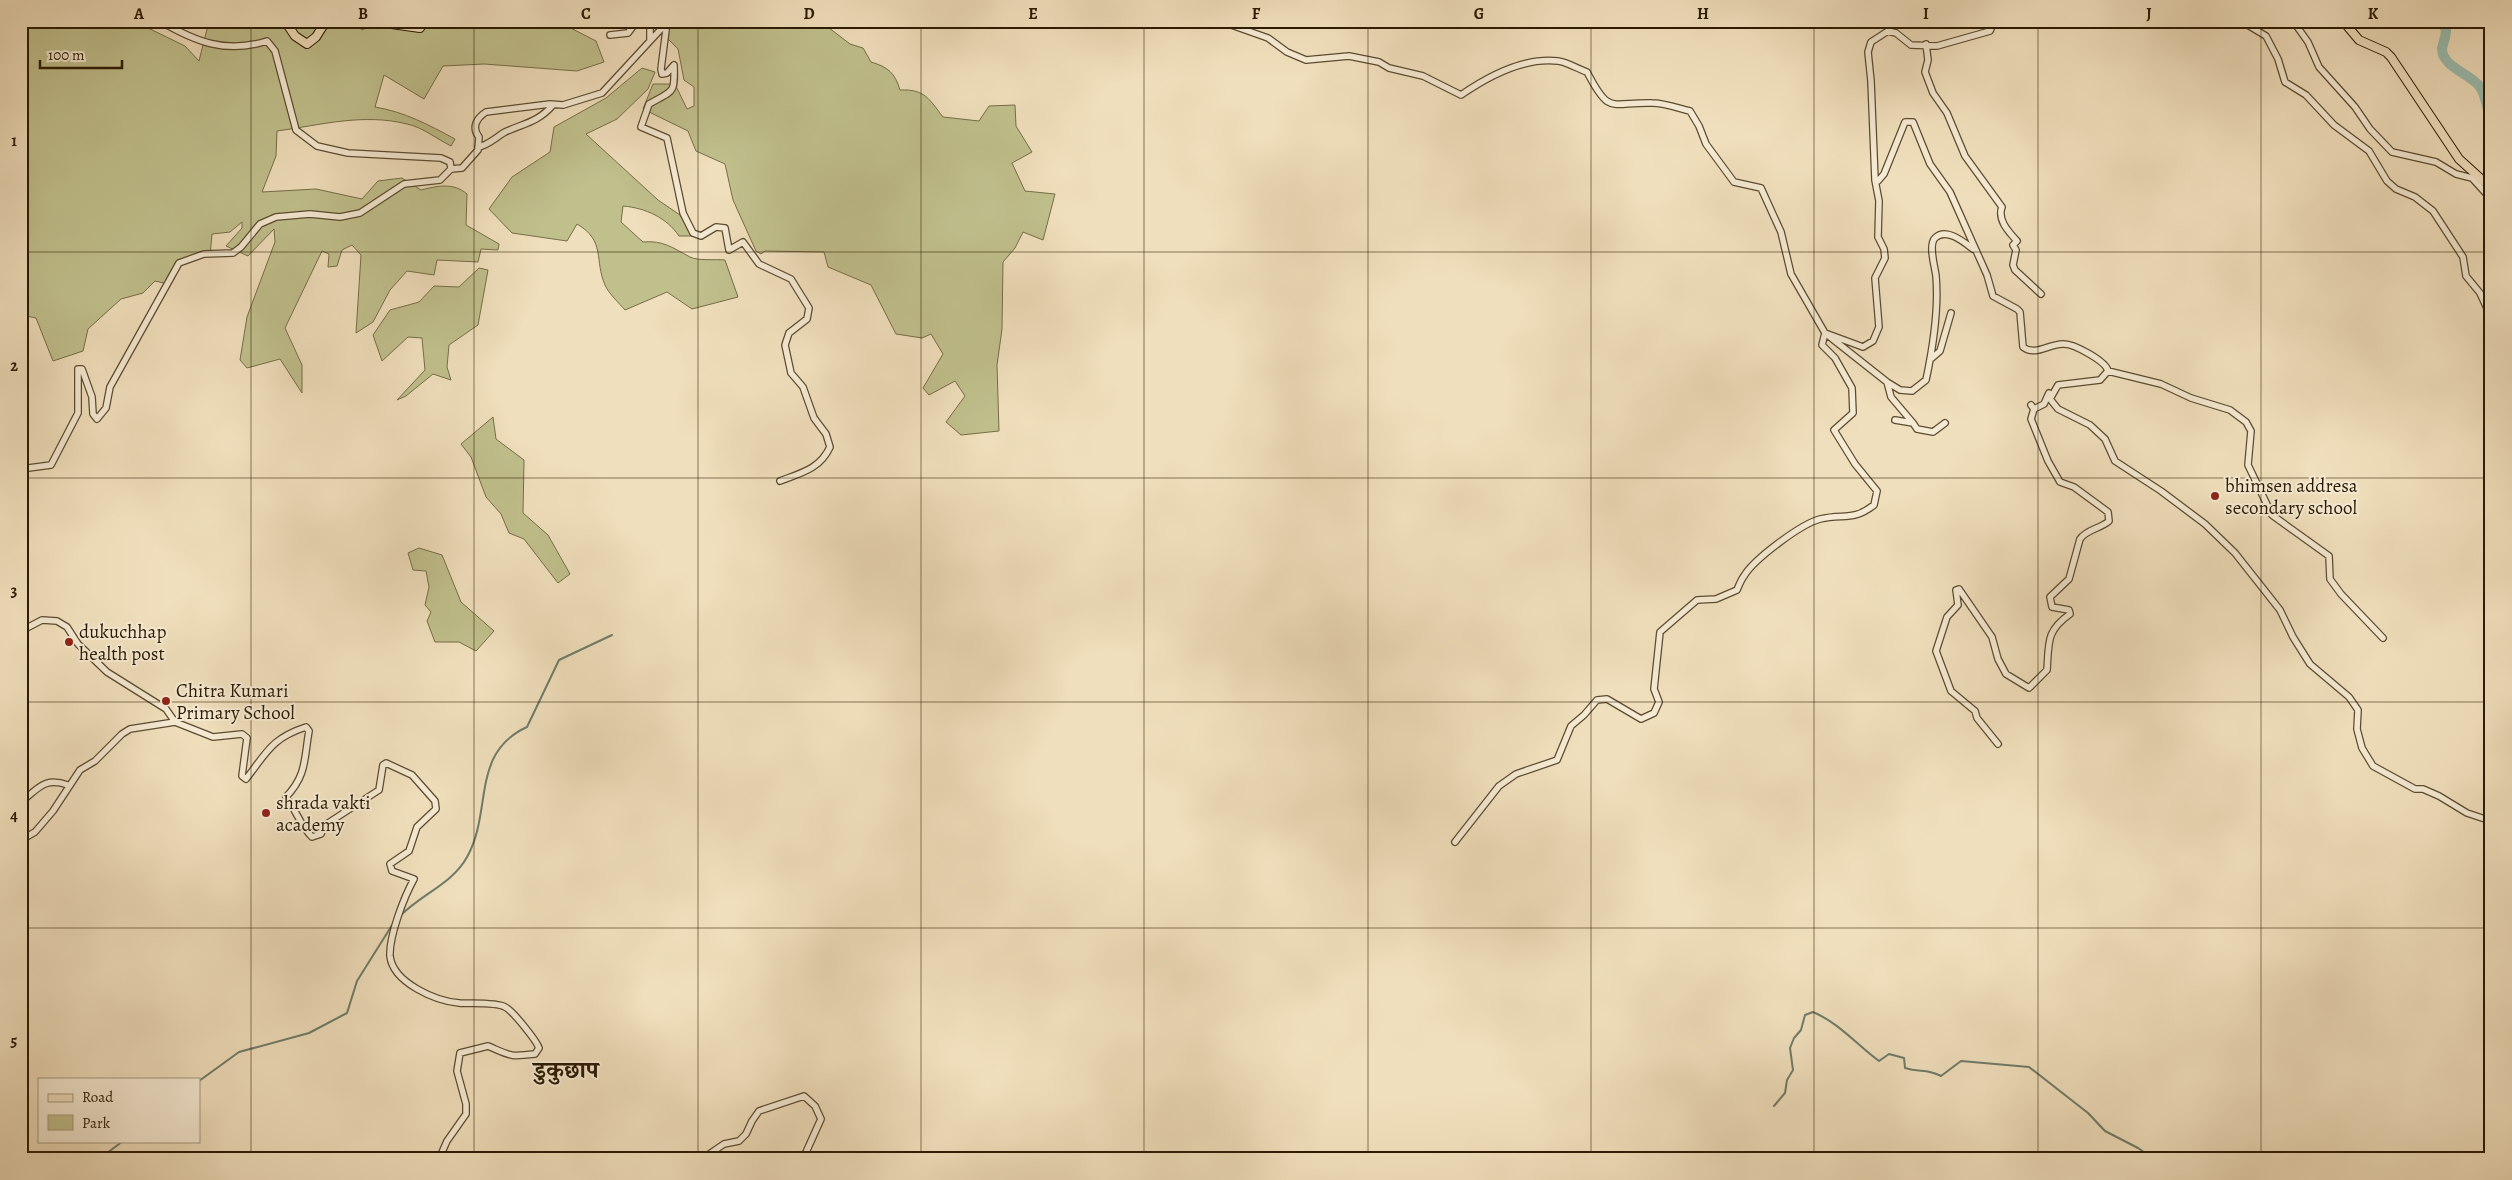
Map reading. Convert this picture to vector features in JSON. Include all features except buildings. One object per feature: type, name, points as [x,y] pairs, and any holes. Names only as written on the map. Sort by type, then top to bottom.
[{"type":"main road","points":[[284,21],[302,42],[307,44],[316,37],[326,21]]},
{"type":"main road","points":[[370,21],[420,28],[424,25],[424,21]]},
{"type":"main road","points":[[2343,21],[2360,40],[2391,56],[2459,159],[2491,188]]},
{"type":"street","points":[[160,21],[213,45],[247,48],[267,41],[275,51],[296,130],[316,146],[348,153],[441,158],[450,162],[451,169]]},
{"type":"street","points":[[610,35],[628,32],[637,21]]},
{"type":"street","points":[[650,21],[650,41]]},
{"type":"street","points":[[1220,21],[1268,38],[1287,52],[1306,60],[1349,56],[1379,62],[1389,68],[1423,76],[1461,95],[1486,78],[1533,62],[1559,61],[1587,72],[1599,96],[1615,106],[1653,102],[1690,111],[1699,126],[1706,144],[1734,182],[1761,188],[1781,232],[1790,274],[1825,333],[1900,390],[1912,391],[1926,380],[1932,358],[1936,279],[1932,244],[1935,238],[1943,234],[1958,238],[1975,250]]},
{"type":"street","points":[[1825,333],[1862,347],[1873,341],[1879,326],[1875,278],[1885,258],[1884,249],[1878,237],[1879,201],[1875,180],[1872,81],[1868,52],[1871,42],[1888,31],[1896,33],[1911,45],[1926,44],[1937,46],[1990,31],[1993,24],[1987,21]]},
{"type":"street","points":[[2241,21],[2266,36],[2278,59],[2285,82],[2306,96],[2334,125],[2369,151],[2387,180],[2396,189],[2415,197],[2433,211],[2447,230],[2462,257],[2466,276],[2480,293],[2491,317]]},
{"type":"street","points":[[2293,21],[2308,42],[2319,67],[2355,107],[2370,129],[2392,152],[2436,162],[2456,174],[2472,178],[2491,199]]},
{"type":"street","points":[[21,469],[51,465],[57,456],[78,413],[78,369],[82,369],[92,397],[93,414],[97,418],[106,408],[110,387],[179,263],[204,254],[233,253],[241,247],[260,224],[276,217],[310,214],[340,216],[360,213],[404,184],[440,180],[451,169],[462,168],[478,147],[479,137],[475,129],[476,124],[486,112],[569,104],[602,93],[662,28],[666,30],[662,74],[667,73],[674,65],[675,86],[673,90],[649,104],[642,127],[667,138],[683,213],[693,233],[700,236],[716,227],[725,228],[729,250],[743,242],[759,264],[791,279],[809,308],[807,319],[789,333],[785,345],[792,373],[803,388],[814,418],[826,434],[830,447],[824,459],[814,468],[780,481]]},
{"type":"street","points":[[1926,44],[1928,60],[1925,72],[1933,93],[1947,112],[1965,156],[2002,207],[2000,212],[2005,228],[2017,241],[2013,245],[2016,250],[2012,265],[2040,294]]},
{"type":"street","points":[[478,147],[487,144],[504,133],[536,121],[553,105]]},
{"type":"street","points":[[1875,180],[1880,179],[1884,174],[1905,122],[1914,122],[1930,164],[1950,192],[1987,275],[1993,296],[2018,309],[2020,312],[2022,347],[2032,351],[2064,344],[2100,360],[2108,372],[2161,384],[2190,398],[2230,410],[2246,422],[2251,431],[2248,464],[2272,514],[2329,556],[2330,580],[2383,638]]},
{"type":"street","points":[[1932,358],[1940,351],[1951,313]]},
{"type":"street","points":[[1455,842],[1499,786],[1516,774],[1557,760],[1571,726],[1584,716],[1597,700],[1607,699],[1641,719],[1654,713],[1660,702],[1654,689],[1660,632],[1687,607],[1697,600],[1716,599],[1737,590],[1744,575],[1754,564],[1796,530],[1819,519],[1861,515],[1874,505],[1876,491],[1855,464],[1834,430],[1853,413],[1852,388],[1835,358],[1822,345],[1825,333]]},
{"type":"street","points":[[1998,744],[1978,718],[1975,711],[1965,705],[1951,691],[1936,650],[1947,618],[1958,605],[1956,590],[1959,589],[1992,637],[1998,659],[2006,674],[2029,688],[2047,670],[2050,634],[2057,623],[2070,614],[2069,610],[2052,607],[2050,597],[2069,579],[2080,539],[2084,534],[2104,526],[2109,521],[2108,512],[2074,487],[2060,482],[2048,461],[2030,419],[2032,407],[2044,404],[2047,395],[2058,385],[2100,380],[2108,372]]},
{"type":"street","points":[[1887,382],[1891,397],[1917,428],[1933,432],[1945,423]]},
{"type":"street","points":[[2058,385],[2050,399],[2058,410],[2090,425],[2105,439],[2115,461],[2161,491],[2205,524],[2235,553],[2280,610],[2293,637],[2310,664],[2349,697],[2358,710],[2357,729],[2362,748],[2373,766],[2415,789],[2423,789],[2439,796],[2467,814],[2491,821]]},
{"type":"street","points":[[1895,420],[1913,423]]},
{"type":"street","points":[[21,631],[42,620],[57,621],[67,627],[78,644],[107,672],[166,709],[175,722]]},
{"type":"street","points":[[21,840],[34,832],[53,811],[68,785],[80,770],[94,761],[130,729],[175,722],[213,737],[242,734],[247,738],[242,776],[246,779],[275,742],[286,733],[306,727],[309,731],[302,775],[299,783],[286,796],[298,812],[302,827],[312,837],[321,834],[325,826],[379,790],[383,765],[386,763],[412,775],[434,801],[436,809],[417,826],[409,851],[390,864],[392,871],[414,879],[398,920],[390,954],[392,962],[403,978],[419,990],[437,999],[505,1006],[539,1045],[538,1052],[525,1055],[507,1056],[486,1046],[460,1054],[457,1071],[466,1104],[466,1114],[447,1142],[439,1159]]},
{"type":"street","points":[[21,802],[42,783],[58,782],[68,785]]},
{"type":"street","points":[[702,1159],[724,1144],[739,1141],[746,1134],[759,1112],[804,1096],[815,1106],[821,1119],[803,1159]]},
{"type":"green space","points":[[21,21],[140,21],[146,27],[185,46],[199,61],[209,21],[352,21],[362,30],[384,21],[557,21],[596,41],[604,62],[577,71],[484,64],[443,66],[424,99],[384,75],[375,107],[407,116],[436,129],[455,139],[451,146],[418,128],[391,121],[342,121],[277,131],[276,156],[262,192],[316,189],[362,199],[378,181],[402,178],[421,190],[439,186],[451,186],[467,194],[466,225],[499,244],[498,250],[481,249],[478,262],[437,260],[434,275],[407,271],[390,290],[373,322],[356,333],[361,255],[352,245],[342,250],[337,266],[328,267],[329,254],[322,251],[285,328],[302,365],[302,393],[280,359],[247,368],[240,360],[247,317],[275,242],[274,229],[248,256],[226,246],[242,228],[242,222],[230,232],[212,234],[210,256],[177,262],[168,284],[155,281],[143,293],[121,299],[88,329],[83,351],[53,361],[36,318],[21,315]]},
{"type":"green space","points":[[656,21],[820,21],[850,44],[863,48],[871,62],[882,66],[893,75],[900,90],[915,91],[926,96],[943,117],[979,121],[989,106],[1015,105],[1016,126],[1032,152],[1012,163],[1025,191],[1055,194],[1043,240],[1023,232],[1015,248],[1003,262],[1002,329],[997,365],[999,431],[961,435],[946,422],[965,396],[955,381],[929,395],[923,388],[943,354],[931,334],[922,338],[896,334],[871,285],[828,267],[824,252],[765,251],[761,254],[756,251],[733,200],[725,164],[696,151],[688,131],[643,109],[653,84],[675,84],[687,109],[694,106],[694,87],[684,80],[678,49],[667,38],[667,24]]},
{"type":"green space","points":[[642,68],[655,72],[648,89],[617,119],[586,134],[658,200],[680,215],[692,236],[679,236],[662,219],[632,207],[623,206],[621,222],[643,242],[662,243],[693,258],[725,260],[738,297],[692,309],[667,292],[625,310],[605,285],[596,244],[586,230],[577,224],[567,241],[512,233],[489,209],[512,177],[550,152],[554,127],[606,98]]},
{"type":"green space","points":[[479,268],[488,270],[478,325],[449,345],[447,367],[451,380],[433,374],[406,396],[397,400],[425,370],[422,338],[408,337],[382,361],[373,335],[390,310],[419,302],[434,286],[459,287]]},
{"type":"green space","points":[[493,417],[496,439],[524,460],[523,513],[548,535],[570,574],[558,583],[524,539],[509,533],[501,514],[486,497],[471,457],[461,444]]},
{"type":"green space","points":[[419,548],[442,555],[461,602],[494,631],[476,651],[459,642],[435,642],[427,621],[431,612],[425,605],[429,587],[426,571],[413,570],[408,553]]},
{"type":"waterway","points":[[2441,21],[2446,30],[2442,49],[2443,55],[2452,66],[2476,82],[2480,87],[2491,117]]},
{"type":"waterway","points":[[401,915],[454,874],[467,857],[475,839],[485,784],[497,752],[509,738],[527,727],[559,660],[612,635]]},
{"type":"waterway","points":[[200,1080],[239,1052],[309,1033],[347,1013],[357,981],[394,922]]},
{"type":"waterway","points":[[1774,1106],[1785,1093],[1787,1080],[1793,1070],[1790,1048],[1794,1038],[1801,1030],[1805,1015],[1813,1012],[1831,1022],[1879,1061],[1889,1054],[1904,1058],[1905,1068],[1931,1072],[1941,1076],[1961,1061],[2029,1067],[2088,1113],[2105,1131],[2138,1148],[2154,1159]]},
{"type":"waterway","points":[[99,1159],[122,1142]]},
{"type":"place","name":"bhimsen addresa secondary school","points":[[2215,496]]},
{"type":"place","name":"dukuchhap health post","points":[[69,642]]},
{"type":"place","name":"Chitra Kumari Primary School","points":[[166,701]]},
{"type":"place","name":"shrada vakti academy","points":[[266,813]]},
{"type":"district","name":"डुकुछाप","points":[[566,1070]]}]
